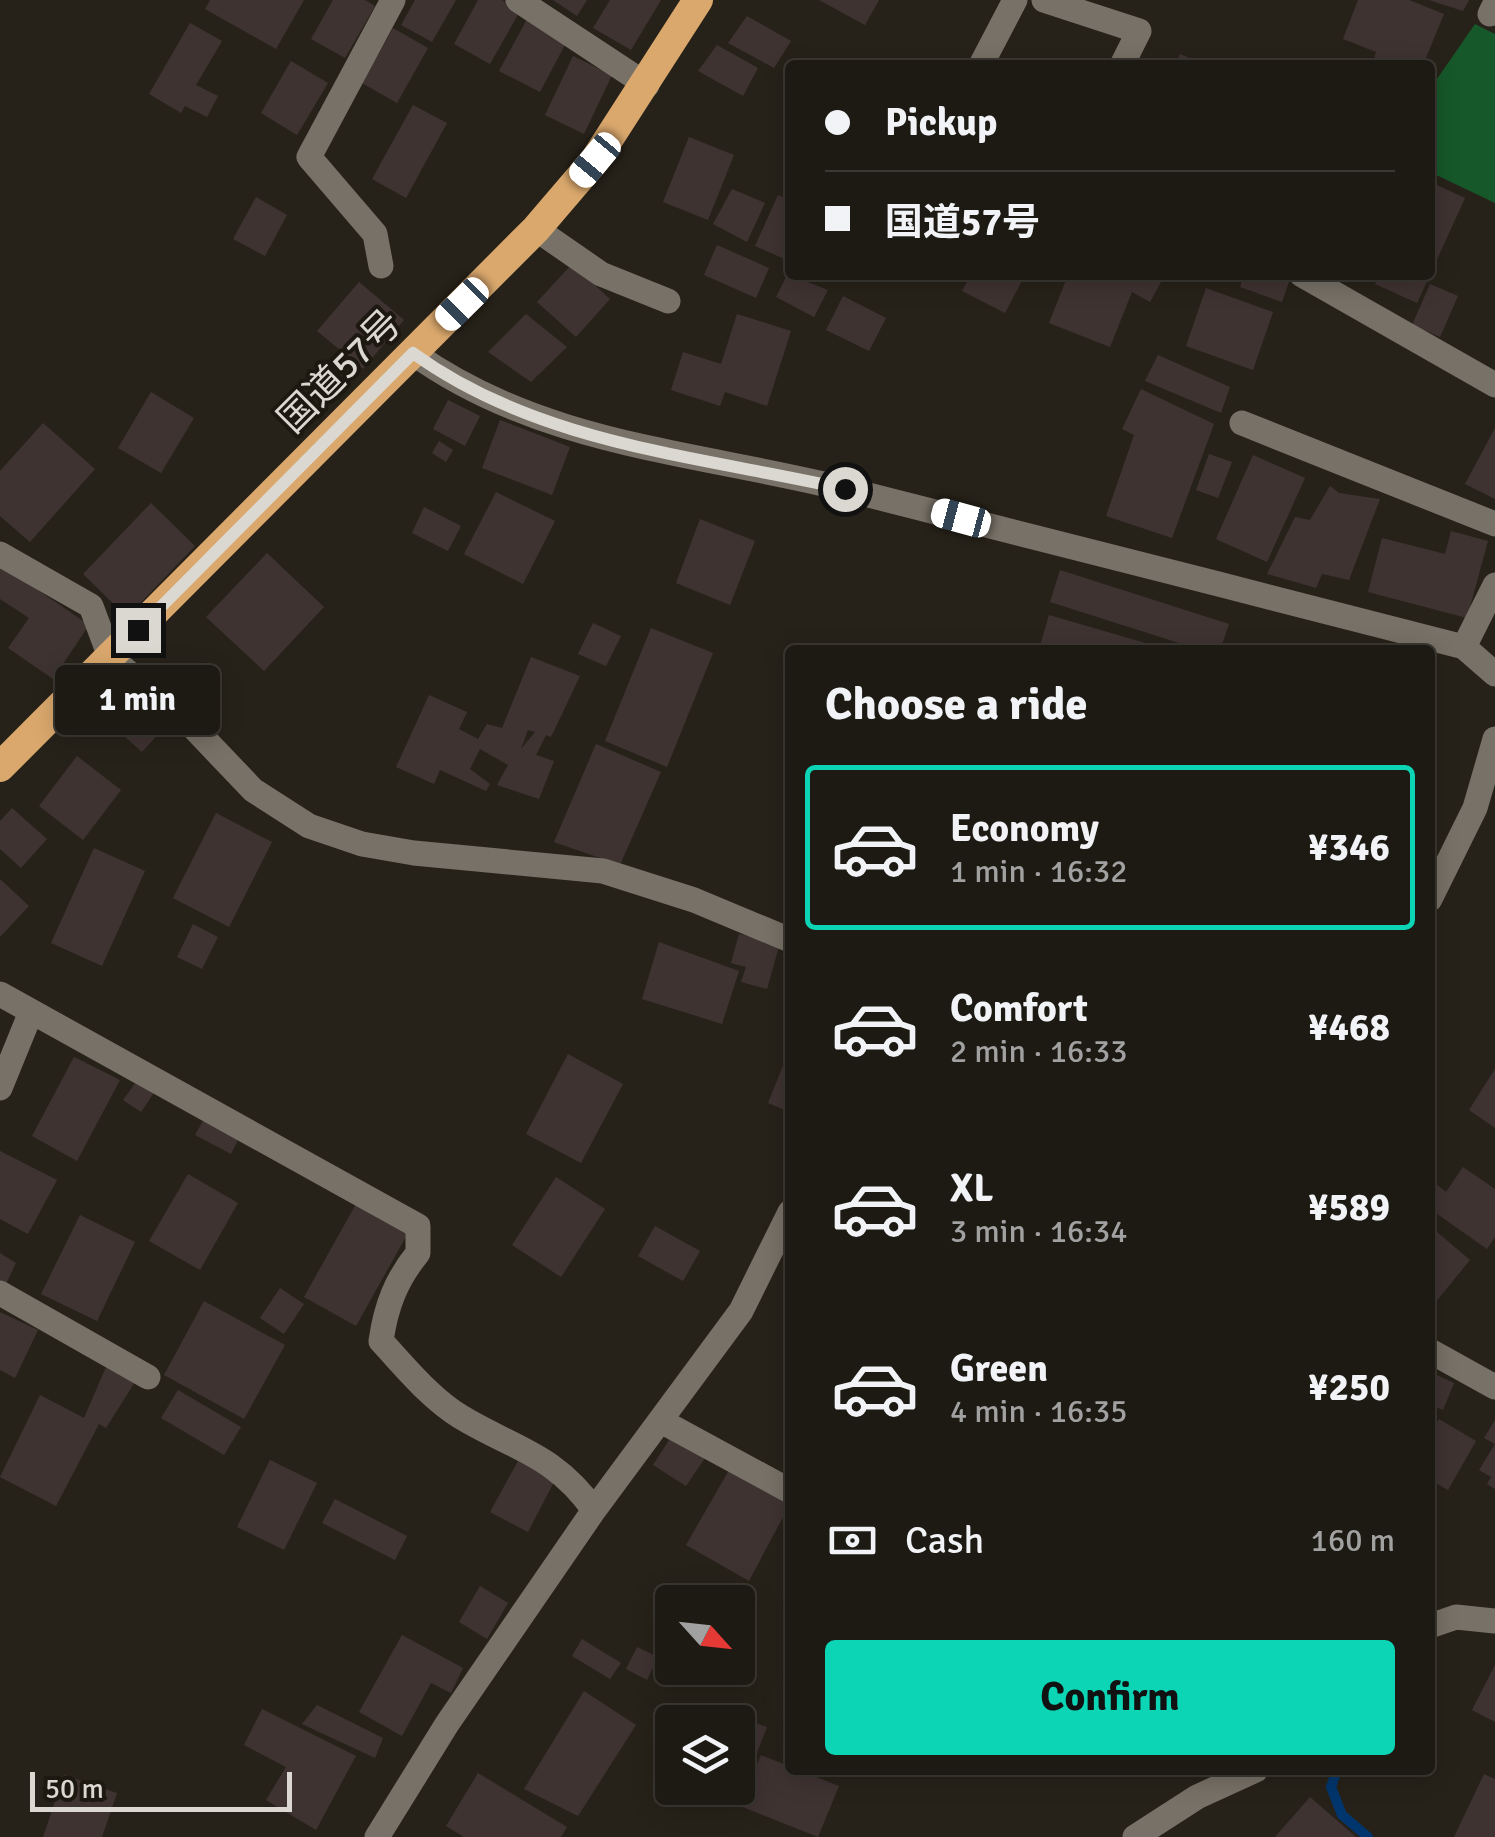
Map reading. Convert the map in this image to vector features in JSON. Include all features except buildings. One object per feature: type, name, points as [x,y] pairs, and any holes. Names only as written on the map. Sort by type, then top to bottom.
[{"type":"highway","name":"国道57号","points":[[0,767],[536,230],[595,160],[698,0]]},
{"type":"street","points":[[381,266],[375,234],[309,156],[393,0]]},
{"type":"street","points":[[518,0],[647,84]]},
{"type":"street","points":[[984,60],[1015,0]]},
{"type":"street","points":[[1044,0],[1139,31],[1124,60]]},
{"type":"street","points":[[536,230],[601,274],[668,301]]},
{"type":"street","points":[[1311,280],[1495,385]]},
{"type":"street","points":[[413,353],[453,382],[496,404],[599,438],[845,489],[1464,647],[1495,674]]},
{"type":"street","points":[[1242,422],[1495,524]]},
{"type":"street","points":[[0,554],[91,606],[110,657],[193,727],[253,790],[309,826],[362,844],[414,852],[602,871],[694,900],[785,938]]},
{"type":"street","points":[[1464,647],[1495,585]]},
{"type":"street","points":[[1435,889],[1476,808],[1495,739]]},
{"type":"street","points":[[0,994],[418,1226],[418,1253],[400,1276],[384,1314],[381,1341],[413,1376],[460,1416],[524,1447],[574,1481],[594,1510]]},
{"type":"street","points":[[0,1088],[31,1012]]},
{"type":"street","points":[[377,1837],[446,1724],[594,1510],[741,1311],[785,1222]]},
{"type":"street","points":[[0,1293],[148,1377]]},
{"type":"street","points":[[1435,1354],[1495,1388]]},
{"type":"street","points":[[661,1422],[785,1488]]},
{"type":"street","points":[[1435,1624],[1456,1617],[1495,1621]]},
{"type":"street","points":[[1135,1837],[1198,1797],[1245,1775]]},
{"type":"green space","points":[[1475,24],[1495,34],[1495,203],[1435,174],[1435,82]]},
{"type":"waterway","points":[[1335,1775],[1331,1787],[1342,1815],[1368,1837]]},
{"type":"route","points":[[138,630],[413,353],[453,382],[496,404],[599,438],[845,489]]}]
